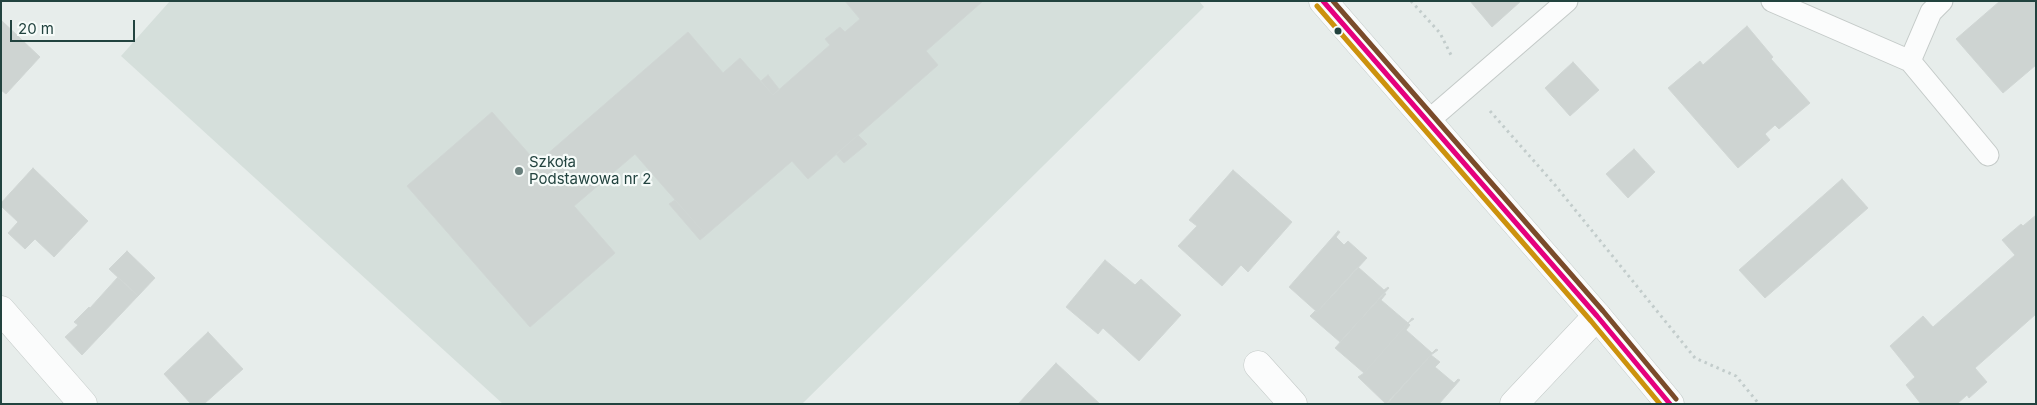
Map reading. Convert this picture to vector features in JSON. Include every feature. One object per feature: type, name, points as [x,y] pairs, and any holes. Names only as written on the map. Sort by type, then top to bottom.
[{"type":"street","points":[[1323,1],[1597,316],[1670,404]]},
{"type":"street","points":[[1,310],[83,404]]},
{"type":"street","points":[[1514,404],[1597,316]]},
{"type":"street","points":[[1258,365],[1293,404]]},
{"type":"lane","points":[[1427,122],[1567,1]]},
{"type":"lane","points":[[1772,1],[1910,61],[1988,155]]},
{"type":"lane","points":[[1910,61],[1930,12],[1942,1]]},
{"type":"path","points":[[1555,185],[1695,358],[1736,376],[1759,404]]},
{"type":"shaded area","points":[[170,1],[1199,1],[1204,7],[802,404],[503,404],[121,56]]},
{"type":"building","name":"Szkoła Podstawowa nr 2","points":[[845,1],[983,1],[926,51],[938,65],[808,179],[792,161],[706,235],[635,154],[574,206],[615,253],[530,327],[407,186],[492,112],[537,163],[688,32],[723,73],[740,58],[773,95],[830,45],[825,39],[840,27],[845,32],[860,19]]},
{"type":"building","points":[[1470,1],[1521,1],[1492,27]]},
{"type":"building","points":[[2000,1],[2036,1],[2036,65],[2003,93],[1956,39]]},
{"type":"building","points":[[1,20],[40,57],[6,94],[1,90]]},
{"type":"building","points":[[1747,26],[1773,57],[1771,59],[1810,103],[1779,129],[1775,125],[1765,134],[1770,140],[1738,168],[1668,88],[1700,61],[1703,65]]},
{"type":"building","points":[[1573,62],[1599,90],[1570,116],[1545,88]]},
{"type":"building","points":[[768,75],[779,89],[773,95],[761,81]]},
{"type":"building","points":[[858,135],[867,144],[844,163],[836,154]]},
{"type":"building","points":[[1634,149],[1655,172],[1628,198],[1606,174]]},
{"type":"building","points":[[33,168],[88,221],[54,257],[35,239],[25,249],[8,233],[18,222],[1,206],[1,203]]},
{"type":"building","points":[[1233,170],[1292,222],[1248,272],[1241,265],[1222,286],[1178,246],[1197,226],[1189,220]]},
{"type":"building","points":[[1842,179],[1868,208],[1765,298],[1739,270]]},
{"type":"building","points":[[675,200],[706,235],[700,240],[669,204]]},
{"type":"building","points":[[2036,215],[2036,314],[1975,368],[1987,382],[1969,398],[1967,395],[1957,404],[1921,404],[1906,385],[1915,377],[1890,346],[1923,316],[1933,327],[2015,255],[2002,240],[2021,224],[2023,226]]},
{"type":"building","points":[[1338,231],[1340,232],[1336,237],[1344,245],[1348,241],[1367,258],[1317,312],[1289,287]]},
{"type":"building","points":[[127,251],[155,278],[138,296],[109,269]]},
{"type":"building","points":[[1105,260],[1135,285],[1141,279],[1181,315],[1139,361],[1103,328],[1098,334],[1066,307]]},
{"type":"building","points":[[1358,267],[1384,290],[1389,288],[1340,342],[1310,316],[1315,311],[1317,312]]},
{"type":"building","points":[[118,277],[138,296],[82,355],[65,337],[78,325],[74,322],[90,308]]},
{"type":"building","points":[[1384,293],[1386,294],[1381,300],[1408,323],[1364,373],[1335,348]]},
{"type":"building","points":[[1408,323],[1410,325],[1406,330],[1432,353],[1436,349],[1438,350],[1431,355],[1386,404],[1358,377],[1364,373]]},
{"type":"building","points":[[208,332],[243,369],[204,404],[191,404],[164,374]]},
{"type":"building","points":[[1431,355],[1440,362],[1435,367],[1454,383],[1458,379],[1460,380],[1439,404],[1387,404]]},
{"type":"building","points":[[1056,363],[1100,404],[1018,404]]},
{"type":"transit line","points":[[1323,1],[1597,316],[1670,404]]},
{"type":"transit line","points":[[1333,1],[1603,311],[1676,399]]},
{"type":"transit line","points":[[1317,6],[1591,321],[1660,404]]},
{"type":"place","name":"Szkoła Podstawowa nr 2","points":[[519,171]]}]
